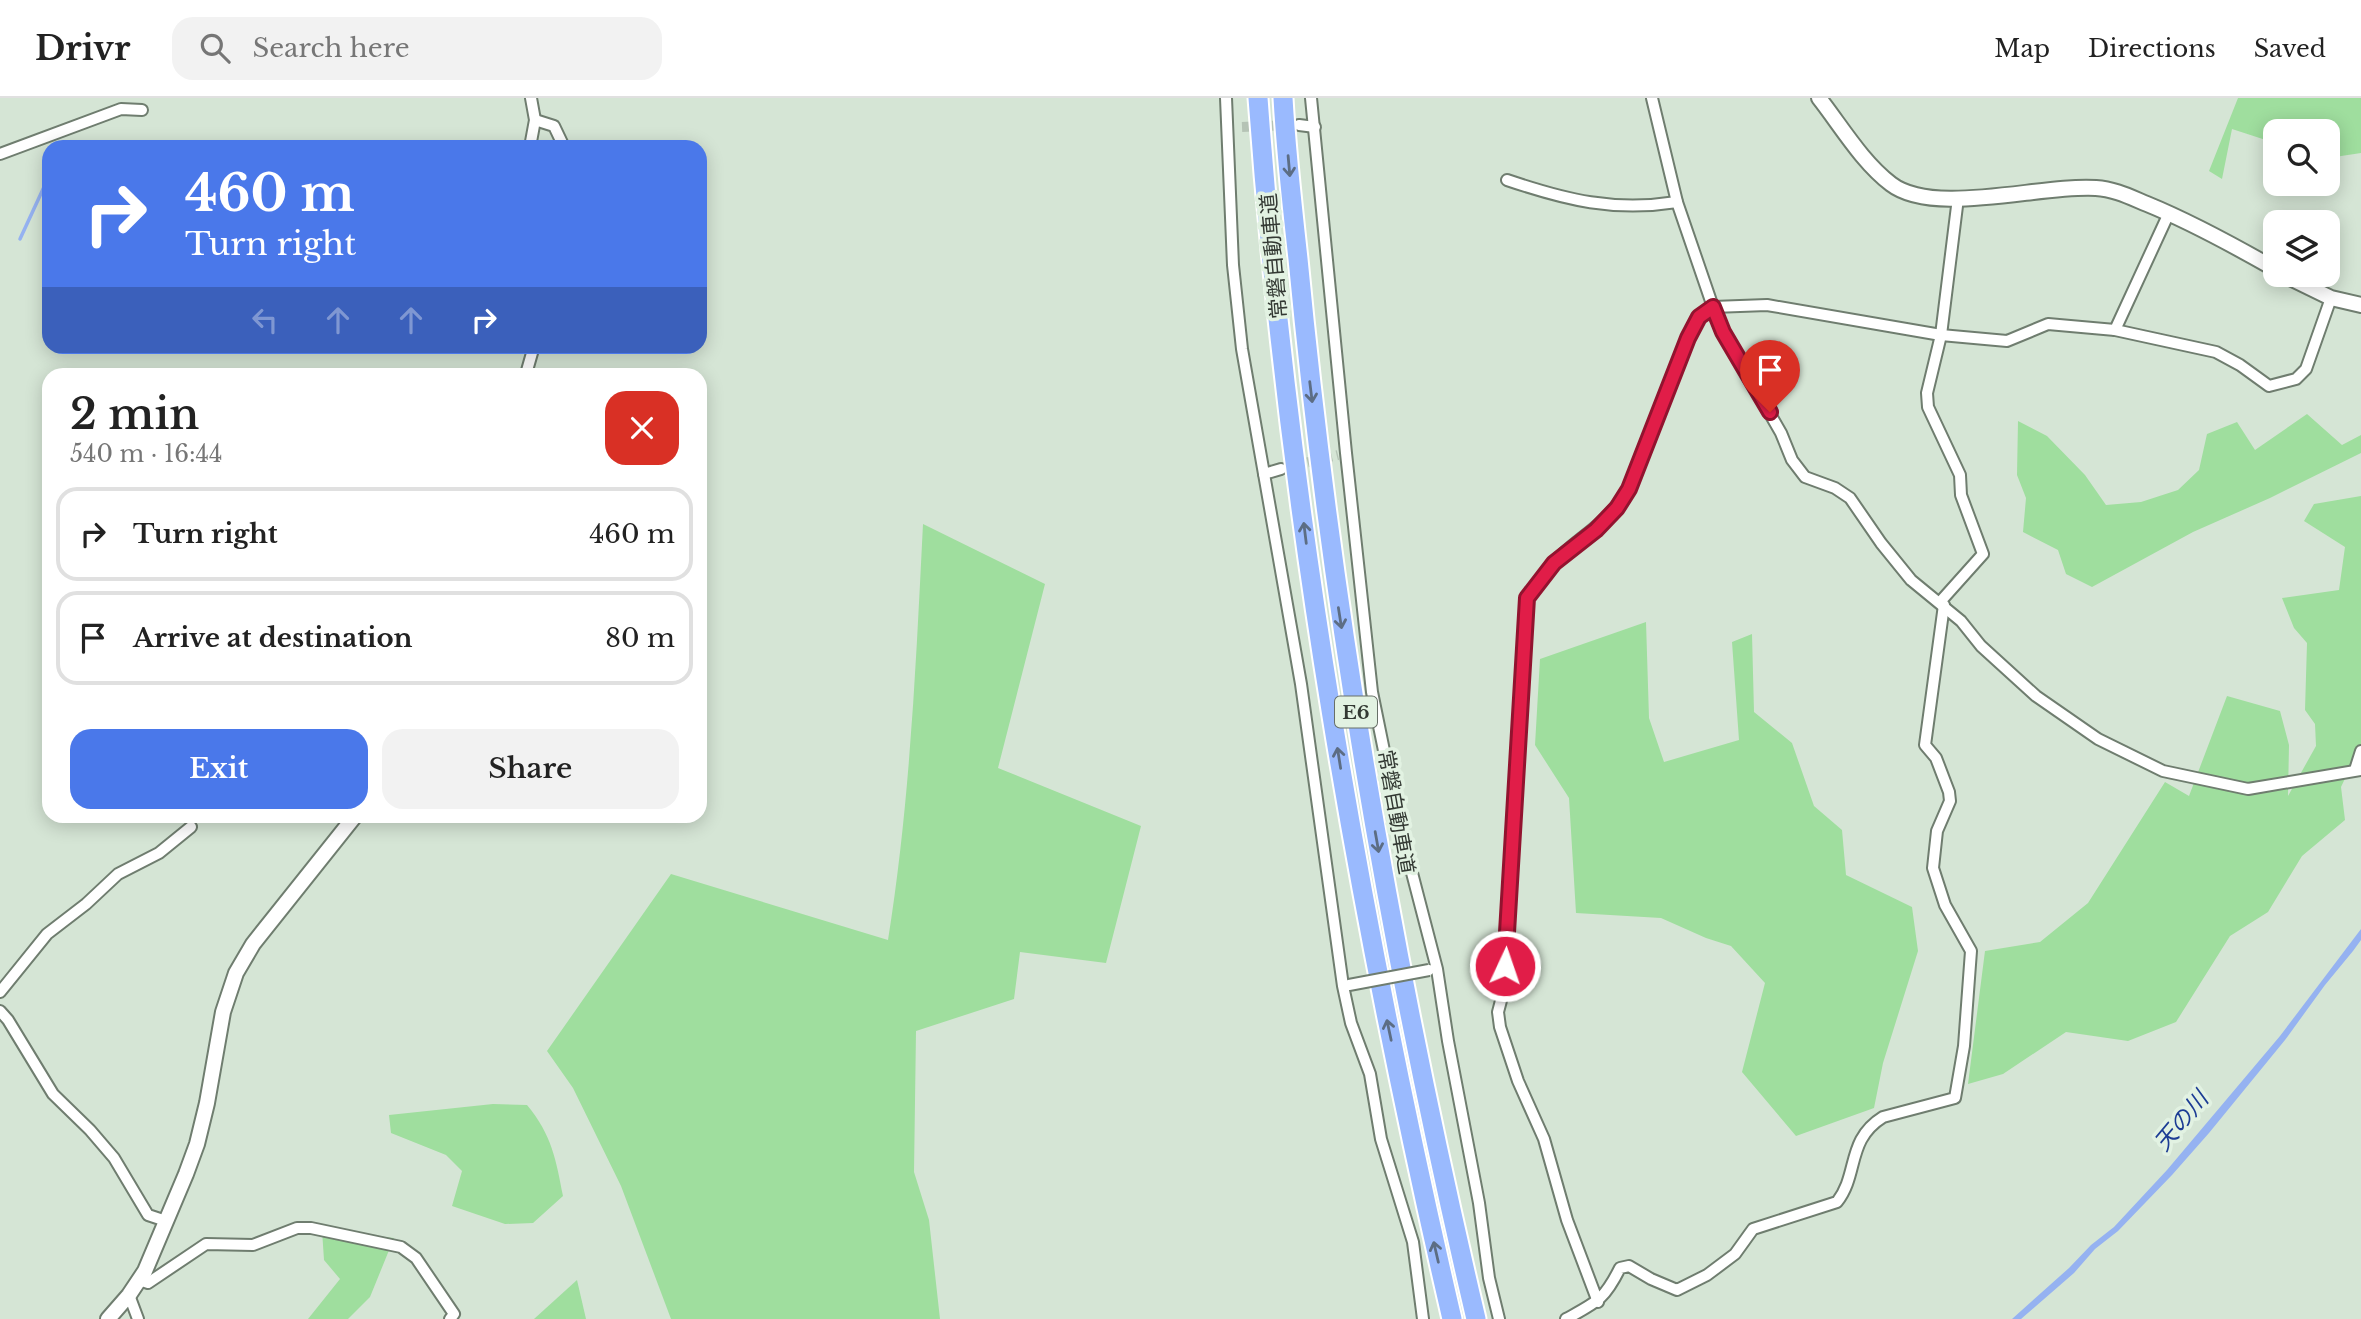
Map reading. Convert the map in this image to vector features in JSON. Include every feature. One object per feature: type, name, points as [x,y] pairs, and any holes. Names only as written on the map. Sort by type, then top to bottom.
[{"type":"highway","name":"常磐自動車道","points":[[1258,98],[1283,362],[1317,625],[1377,974],[1452,1319]]},
{"type":"highway","name":"常磐自動車道","points":[[1283,98],[1307,355],[1338,604],[1400,968],[1476,1319]]},
{"type":"street","points":[[531,98],[535,120],[531,140]]},
{"type":"street","points":[[1226,98],[1234,279],[1242,349],[1301,684],[1351,1023],[1370,1074],[1381,1139],[1413,1242],[1423,1319]]},
{"type":"street","points":[[1311,98],[1342,454],[1372,692],[1448,1041],[1479,1203],[1489,1278],[1499,1319]]},
{"type":"street","points":[[1652,98],[1677,202],[1713,307],[1723,332],[1781,432],[1793,460],[1805,477],[1835,488],[1850,498],[1911,580],[1942,603],[1981,646],[2036,696],[2098,739],[2163,771],[2248,789],[2358,770],[2361,751]]},
{"type":"street","points":[[1819,98],[1875,171],[1901,190],[1936,199],[2095,187],[2114,190],[2169,213],[2263,262]]},
{"type":"street","points":[[0,155],[121,109],[142,110]]},
{"type":"street","points":[[535,120],[554,126],[561,140]]},
{"type":"street","points":[[1299,125],[1315,127]]},
{"type":"street","points":[[1229,131],[1242,127]]},
{"type":"street","points":[[1507,180],[1556,197],[1596,205],[1646,207],[1677,202]]},
{"type":"street","points":[[1566,1319],[1598,1302],[1608,1292],[1620,1268],[1629,1266],[1677,1290],[1707,1275],[1735,1254],[1753,1229],[1837,1202],[1844,1194],[1861,1137],[1874,1122],[1882,1117],[1955,1098],[1964,1046],[1971,951],[1945,905],[1933,868],[1937,831],[1950,800],[1936,758],[1925,745],[1942,603],[1983,554],[1961,495],[1959,475],[1928,407],[1927,393],[1941,335],[1958,198]]},
{"type":"street","points":[[2115,330],[2169,213]]},
{"type":"street","points":[[2309,287],[2331,298],[2361,305]]},
{"type":"street","points":[[1598,1302],[1567,1220],[1544,1139],[1518,1081],[1500,1027],[1498,1012],[1503,993],[1527,598],[1554,563],[1596,530],[1617,508],[1629,489],[1688,338],[1699,317],[1713,307],[1767,305],[1941,335],[2007,341],[2048,324],[2115,330],[2216,352],[2269,386],[2296,379],[2306,369],[2331,298]]},
{"type":"street","points":[[1264,474],[1281,469]]},
{"type":"street","points":[[108,1319],[139,1280],[197,1144],[223,1012],[236,973],[253,944],[349,823]]},
{"type":"street","points":[[0,992],[47,934],[86,904],[118,874],[159,853],[191,827]]},
{"type":"street","points":[[1346,986],[1433,969]]},
{"type":"street","points":[[0,1012],[8,1020],[53,1094],[114,1158],[148,1214],[166,1221]]},
{"type":"street","points":[[139,1280],[148,1283],[206,1244],[253,1245],[297,1228],[311,1228],[401,1247],[416,1258],[454,1314],[450,1319]]},
{"type":"street","points":[[129,1295],[138,1319]]},
{"type":"green space","points":[[2238,98],[2361,98],[2361,153],[2340,156],[2340,119],[2263,119],[2263,139],[2232,129],[2222,179],[2209,171]]},
{"type":"green space","points":[[2307,414],[2342,445],[2361,435],[2361,453],[2193,532],[2092,587],[2066,574],[2058,550],[2023,532],[2026,498],[2017,475],[2018,421],[2047,436],[2085,475],[2106,505],[2141,502],[2178,490],[2199,470],[2207,434],[2237,422],[2255,450]]},
{"type":"green space","points":[[2361,496],[2361,745],[2341,787],[2345,820],[2302,856],[2268,912],[2230,936],[2176,1022],[2128,1041],[2066,1032],[2003,1074],[1968,1084],[1985,951],[2040,942],[2088,903],[2165,782],[2189,796],[2227,696],[2280,711],[2289,745],[2288,796],[2316,746],[2315,724],[2305,710],[2307,643],[2294,628],[2282,598],[2339,590],[2345,547],[2304,521],[2314,504]]},
{"type":"green space","points":[[923,524],[1045,584],[998,768],[1141,826],[1106,963],[1020,952],[1014,999],[916,1031],[914,1172],[929,1220],[940,1319],[671,1319],[621,1186],[573,1088],[547,1051],[671,874],[888,940],[907,785]]},
{"type":"green space","points":[[1646,622],[1649,718],[1664,762],[1739,740],[1732,642],[1752,634],[1754,712],[1792,743],[1814,806],[1842,830],[1846,875],[1912,907],[1918,951],[1883,1063],[1874,1108],[1796,1136],[1742,1072],[1765,983],[1731,946],[1661,918],[1576,913],[1569,798],[1535,745],[1540,659]]},
{"type":"green space","points":[[493,1104],[527,1105],[552,1148],[563,1196],[533,1223],[505,1224],[452,1206],[462,1171],[446,1155],[391,1133],[389,1115]]},
{"type":"green space","points":[[322,1230],[394,1238],[370,1297],[348,1319],[308,1319],[340,1279],[324,1260]]},
{"type":"green space","points":[[577,1280],[586,1319],[534,1319]]},
{"type":"water","points":[[2361,929],[2361,940],[2285,1040],[2172,1175],[2118,1231],[2095,1249],[2074,1273],[2021,1319],[2012,1319],[2114,1227],[2167,1170],[2280,1036]]},
{"type":"waterway","points":[[20,239],[42,191]]},
{"type":"tunnel","points":[[1242,127],[1288,125]]},
{"type":"tunnel","points":[[1293,466],[1338,455]]},
{"type":"route","points":[[1505,966],[1527,598],[1554,563],[1596,530],[1617,508],[1629,489],[1688,338],[1699,317],[1713,307],[1723,332],[1770,412]]},
{"type":"water label","name":"天の川","points":[[2181,1121]]}]
